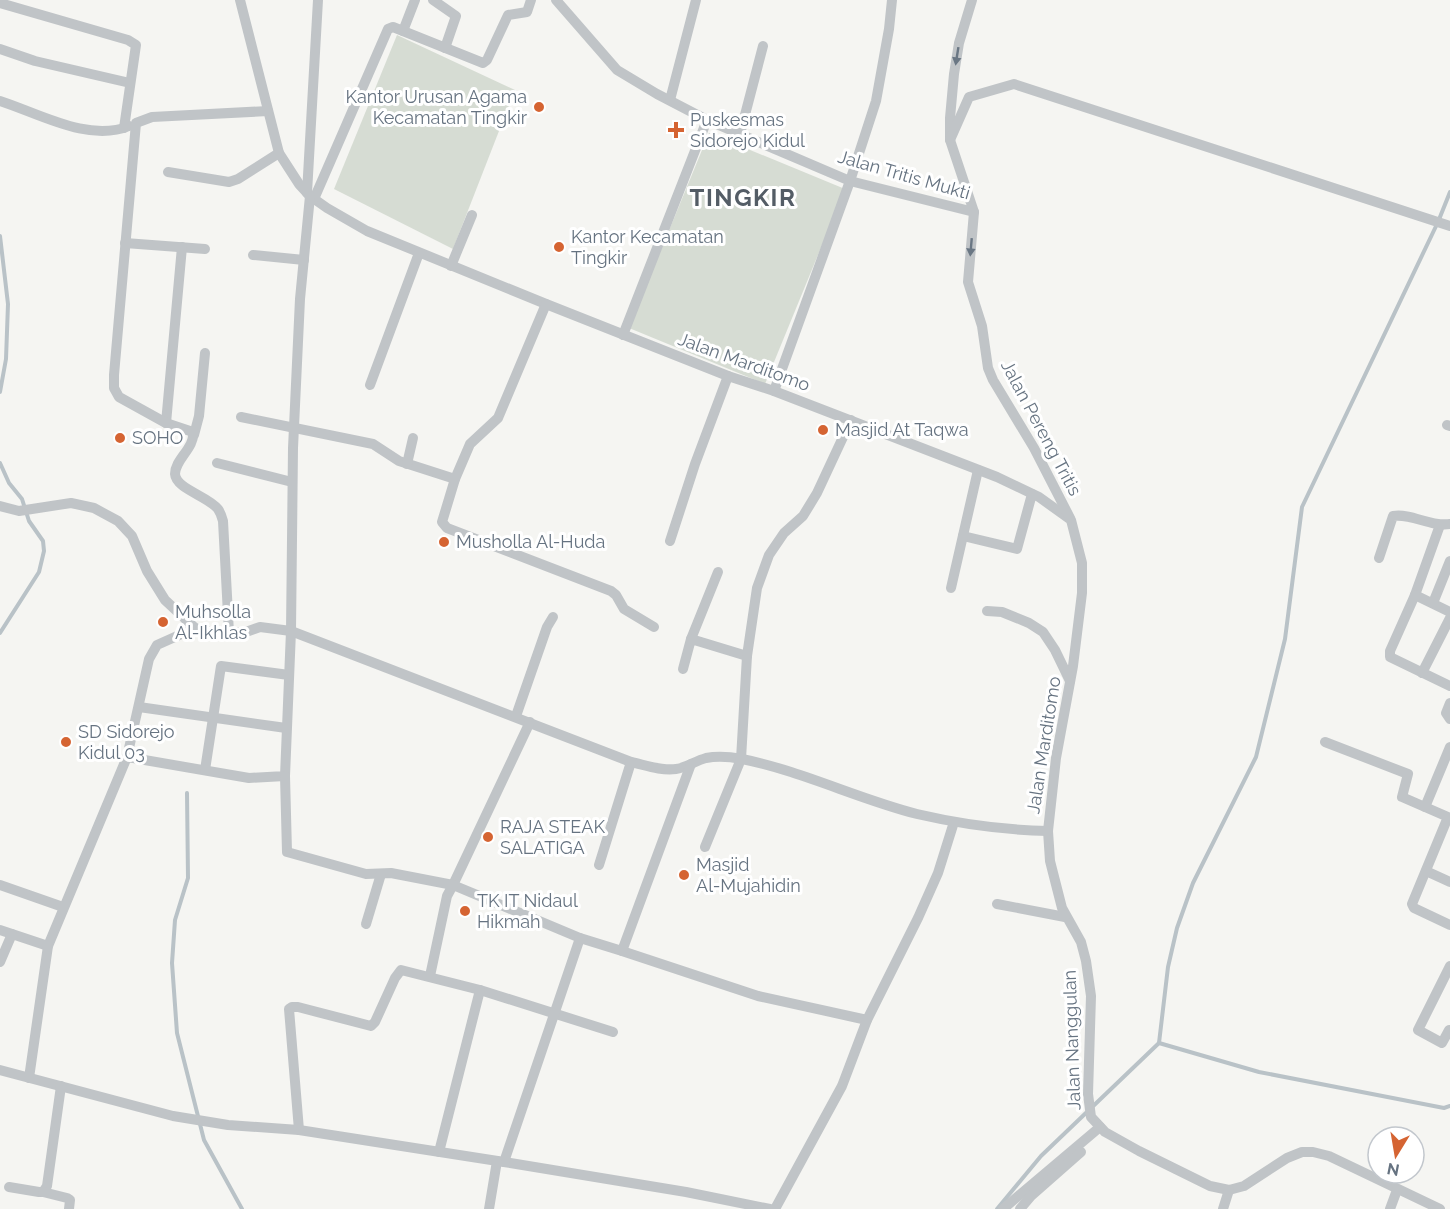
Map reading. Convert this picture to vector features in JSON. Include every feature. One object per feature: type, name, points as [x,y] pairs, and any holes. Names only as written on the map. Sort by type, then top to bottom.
[{"type":"street","name":"Jalan Marditomo","points":[[240,0],[279,153],[299,184],[311,196],[366,231],[623,335],[978,470],[1032,494],[1071,520],[1082,563],[1083,577],[1070,682],[1056,758],[1048,831]]},
{"type":"street","points":[[318,0],[311,196],[304,260],[294,428],[291,631],[285,776],[286,852],[366,874],[391,873],[453,885],[580,938],[758,996],[867,1020]]},
{"type":"street","points":[[403,31],[415,0]]},
{"type":"street","points":[[433,0],[456,16],[445,48]]},
{"type":"street","points":[[311,196],[388,29],[393,27],[480,63],[486,62],[508,15],[526,12],[531,0]]},
{"type":"street","name":"Jalan Tritis Mukti","points":[[556,0],[613,66],[657,94],[707,120],[850,181],[974,212]]},
{"type":"street","points":[[670,100],[696,0]]},
{"type":"street","points":[[774,391],[876,102],[892,0]]},
{"type":"street","name":"Jalan Pereng Tritis","points":[[972,0],[959,43],[950,118],[950,140],[974,212],[968,282],[982,326],[988,368],[993,380],[1034,448],[1071,520]]},
{"type":"street","points":[[0,3],[133,42],[136,45],[124,128]]},
{"type":"street","points":[[740,134],[763,46]]},
{"type":"street","points":[[0,49],[35,61],[130,83]]},
{"type":"street","points":[[950,140],[969,97],[1014,84],[1448,226]]},
{"type":"street","points":[[0,101],[76,128],[101,131],[124,128],[152,117],[267,111]]},
{"type":"street","points":[[623,335],[707,120]]},
{"type":"street","points":[[136,123],[114,388],[119,397],[166,423],[190,430],[194,435]]},
{"type":"street","points":[[168,172],[229,182],[238,179],[279,153]]},
{"type":"street","points":[[451,266],[472,215]]},
{"type":"street","points":[[125,243],[205,249]]},
{"type":"street","points":[[166,423],[182,247]]},
{"type":"street","points":[[370,386],[419,253]]},
{"type":"street","points":[[253,255],[304,260]]},
{"type":"street","points":[[546,304],[498,418],[470,444],[455,479],[442,522],[447,528],[610,591],[616,595],[624,609],[654,627]]},
{"type":"street","points":[[205,353],[197,428],[176,470],[175,477],[180,485],[207,499],[218,509],[224,521],[229,633]]},
{"type":"street","points":[[670,542],[695,464],[728,376]]},
{"type":"street","points":[[241,417],[373,444],[399,461],[455,479]]},
{"type":"street","points":[[705,847],[741,759],[747,656],[757,588],[769,555],[784,533],[803,516],[813,501],[851,420]]},
{"type":"street","points":[[407,464],[413,438]]},
{"type":"street","points":[[217,463],[292,482]]},
{"type":"street","points":[[951,588],[978,470]]},
{"type":"street","points":[[963,536],[1017,549],[1032,494]]},
{"type":"street","points":[[0,506],[19,511],[71,503],[94,508],[118,521],[132,536],[147,572],[165,600],[195,628],[204,631],[246,632],[261,627],[291,631],[631,762],[667,770],[679,769],[705,758],[741,759],[916,813],[954,822],[1013,830],[1048,831]]},
{"type":"street","points":[[1379,558],[1393,516],[1404,516],[1445,525],[1389,656],[1391,659],[1450,686]]},
{"type":"street","points":[[1433,603],[1450,561]]},
{"type":"street","points":[[683,669],[691,639],[718,572]]},
{"type":"street","points":[[1415,595],[1450,612]]},
{"type":"street","points":[[987,611],[1002,612],[1029,623],[1043,632],[1055,650],[1070,682]]},
{"type":"street","points":[[516,716],[552,617]]},
{"type":"street","points":[[1422,673],[1450,618]]},
{"type":"street","points":[[29,1078],[48,946],[127,757],[149,659],[157,645],[195,628]]},
{"type":"street","points":[[691,639],[747,656]]},
{"type":"street","points":[[205,770],[221,666],[289,675]]},
{"type":"street","points":[[1450,703],[1446,713],[1450,719]]},
{"type":"street","points":[[139,707],[286,728]]},
{"type":"street","points":[[430,976],[447,896],[530,722]]},
{"type":"street","points":[[1326,742],[1407,774],[1409,776],[1402,797],[1449,815],[1412,906],[1450,925]]},
{"type":"street","points":[[1425,807],[1450,747]]},
{"type":"street","points":[[127,757],[249,777],[285,776]]},
{"type":"street","points":[[599,865],[631,762]]},
{"type":"street","points":[[622,951],[692,764]]},
{"type":"street","points":[[775,1209],[842,1086],[867,1020],[938,873],[954,822]]},
{"type":"street","name":"Jalan Nanggulan","points":[[1048,831],[1050,861],[1065,917],[1081,942],[1086,961],[1089,985],[1088,1094],[1091,1117],[1103,1129],[1182,1173],[1210,1186],[1229,1190]]},
{"type":"street","points":[[1426,871],[1450,882]]},
{"type":"street","points":[[366,924],[381,874]]},
{"type":"street","points":[[0,885],[63,907]]},
{"type":"street","points":[[997,904],[1065,917]]},
{"type":"street","points":[[0,930],[48,946]]},
{"type":"street","points":[[0,962],[12,934]]},
{"type":"street","points":[[489,1209],[501,1161],[580,938]]},
{"type":"street","points":[[1450,966],[1418,1029],[1446,1045],[1450,1030]]},
{"type":"street","points":[[299,1130],[287,1014],[290,1008],[298,1007],[363,1026],[371,1026],[399,971],[405,969],[555,1012],[613,1032]]},
{"type":"street","points":[[439,1152],[480,990]]},
{"type":"street","points":[[0,1070],[173,1116],[217,1123],[299,1130],[501,1161],[746,1207],[770,1209]]},
{"type":"street","points":[[44,1192],[47,1186],[61,1086]]},
{"type":"street","points":[[1003,1209],[1103,1129]]},
{"type":"street","points":[[1020,1209],[1103,1129]]},
{"type":"street","points":[[1223,1209],[1229,1190],[1244,1186],[1287,1158],[1302,1152],[1329,1156],[1440,1209]]},
{"type":"street","points":[[9,1187],[68,1198],[70,1200],[69,1209]]},
{"type":"street","points":[[1390,1209],[1397,1190]]},
{"type":"shaded area","points":[[397,35],[515,90],[453,249],[334,189]]},
{"type":"shaded area","points":[[709,133],[845,189],[765,384],[629,328]]},
{"type":"waterway","points":[[997,1209],[1041,1156],[1159,1043],[1168,967],[1177,928],[1193,883],[1256,757],[1285,639],[1302,507],[1438,222],[1450,192]]},
{"type":"waterway","points":[[0,236],[8,304],[6,359],[0,392]]},
{"type":"waterway","points":[[0,463],[9,483],[22,499],[29,521],[43,541],[44,551],[39,572],[0,633]]},
{"type":"waterway","points":[[187,793],[188,878],[175,920],[172,963],[177,1033],[204,1140],[242,1209]]},
{"type":"waterway","points":[[1159,1043],[1259,1072],[1444,1108],[1450,1106]]},
{"type":"place","name":"Kantor Urusan Agama Kecamatan Tingkir","points":[[539,107]]},
{"type":"place","name":"Puskesmas Sidorejo Kidul","points":[[676,130]]},
{"type":"place","name":"Kantor Kecamatan Tingkir","points":[[559,247]]},
{"type":"place","name":"Masjid At Taqwa","points":[[823,430]]},
{"type":"place","name":"SOHO","points":[[120,438]]},
{"type":"place","name":"Musholla Al-Huda","points":[[444,542]]},
{"type":"place","name":"Muhsolla Al-Ikhlas","points":[[163,622]]},
{"type":"place","name":"SD Sidorejo Kidul 03","points":[[66,742]]},
{"type":"place","name":"RAJA STEAK SALATIGA","points":[[488,837]]},
{"type":"place","name":"Masjid Al-Mujahidin","points":[[684,875]]},
{"type":"place","name":"TK IT Nidaul Hikmah","points":[[465,911]]},
{"type":"district","name":"TINGKIR","points":[[743,198]]}]
